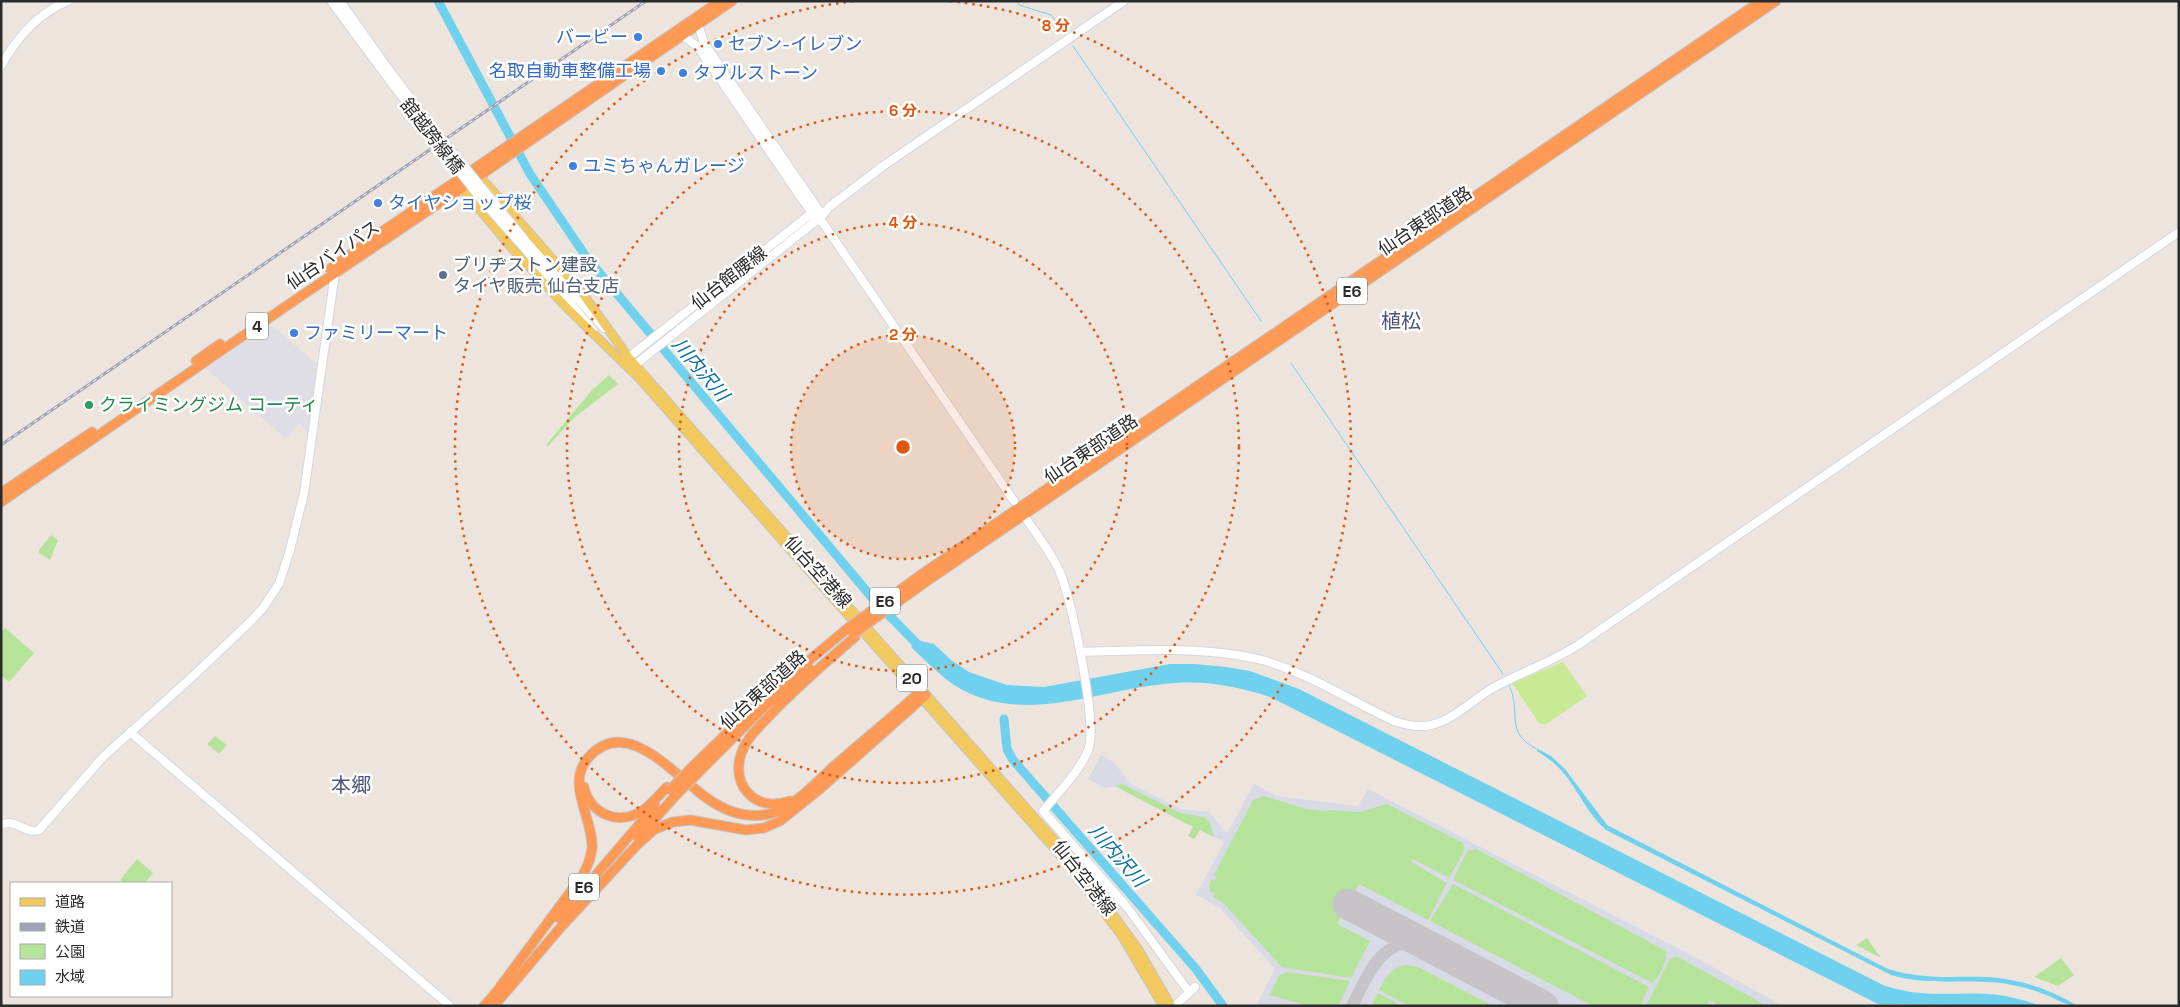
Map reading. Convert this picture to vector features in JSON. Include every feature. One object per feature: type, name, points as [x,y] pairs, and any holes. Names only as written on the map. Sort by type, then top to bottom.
[{"type":"highway","name":"仙台バイパス","points":[[697,21],[720,1]]},
{"type":"highway","name":"仙台バイパス","points":[[1,502],[679,33],[732,1]]},
{"type":"highway","name":"仙台東部道路","points":[[691,770],[852,633],[925,577],[1762,1]]},
{"type":"highway","name":"仙台東部道路","points":[[484,1006],[607,860],[671,791],[731,728],[798,668],[882,613],[925,577],[1776,1]]},
{"type":"highway","name":"仙台バイパス","points":[[1,493],[459,185]]},
{"type":"highway","points":[[795,800],[770,804],[751,796],[739,778],[742,750],[757,729],[852,633]]},
{"type":"highway","points":[[500,987],[577,884],[588,866],[592,850],[591,835],[580,796],[579,781],[585,762],[594,752],[606,746],[618,744],[645,749],[659,757],[712,802],[738,814],[753,816],[777,812],[795,800],[921,694]]},
{"type":"highway","points":[[563,925],[637,845],[661,826],[690,820],[738,829],[755,830],[780,821],[921,694]]},
{"type":"highway","points":[[671,791],[643,810],[620,818],[605,815],[594,807],[586,795],[584,782],[587,770],[594,759],[611,750],[625,749],[649,757],[705,803],[727,815],[742,820],[758,820],[790,812]]},
{"type":"highway","name":"仙台東部道路","points":[[494,1006],[563,925],[671,791]]},
{"type":"main road","name":"仙台空港線","points":[[477,172],[582,293],[629,363],[921,694],[1088,889],[1122,936],[1163,1006]]},
{"type":"main road","name":"仙台空港線","points":[[459,185],[525,262],[610,351],[629,363]]},
{"type":"main road","name":"仙台空港線","points":[[921,694],[1057,842],[1098,892],[1138,949],[1173,1006]]},
{"type":"street","points":[[1,66],[26,31],[46,13],[68,1]]},
{"type":"street","points":[[332,1],[386,72]]},
{"type":"street","points":[[340,1],[386,72]]},
{"type":"street","name":"仙台館腰線","points":[[629,363],[883,166],[1124,1]]},
{"type":"street","points":[[697,21],[704,43],[818,216]]},
{"type":"street","points":[[679,33],[698,47],[818,216],[1014,501]]},
{"type":"street","name":"舘越跨線橋","points":[[386,72],[449,159],[522,240]]},
{"type":"street","points":[[1080,652],[1208,652],[1242,656],[1292,671],[1407,726],[1433,725],[1493,688],[1554,660],[1578,645],[2179,232]]},
{"type":"street","points":[[522,240],[618,344]]},
{"type":"street","points":[[522,240],[610,351]]},
{"type":"street","points":[[1,825],[12,823],[30,831],[39,830],[103,757],[250,622],[263,608],[279,584],[304,493],[334,273]]},
{"type":"street","points":[[1027,520],[1059,569],[1070,602],[1092,728],[1089,748],[1082,761],[1043,811],[1127,907],[1192,989],[1173,1006]]},
{"type":"street","points":[[130,732],[450,1006]]},
{"type":"shaded area","points":[[269,325],[317,364],[308,432],[299,424],[286,439],[206,369]]},
{"type":"shaded area","points":[[1101,755],[1115,763],[1129,783],[1181,809],[1209,812],[1227,833],[1254,784],[1277,796],[1358,806],[1368,789],[1691,955],[1783,1006],[1256,1006],[1275,969],[1220,908],[1196,895],[1224,842],[1200,830],[1194,839],[1188,836],[1193,827],[1115,786],[1105,788],[1088,779]]},
{"type":"green space","points":[[609,375],[618,384],[575,417],[548,446],[546,445],[592,390]]},
{"type":"green space","points":[[51,535],[58,540],[50,560],[39,553],[39,550]]},
{"type":"green space","points":[[5,628],[34,653],[9,682],[1,675],[1,632]]},
{"type":"green space","points":[[1563,662],[1587,696],[1545,725],[1539,723],[1512,683]]},
{"type":"green space","points":[[215,736],[227,745],[219,754],[207,744]]},
{"type":"green space","points":[[1122,784],[1180,813],[1204,817],[1210,823],[1214,837],[1200,830],[1194,839],[1188,836],[1193,827],[1115,786]]},
{"type":"green space","points":[[1264,796],[1306,809],[1324,811],[1359,812],[1387,804],[1463,843],[1465,849],[1449,878],[1413,859],[1411,862],[1447,883],[1428,920],[1359,884],[1337,924],[1370,941],[1351,978],[1282,967],[1224,904],[1213,897],[1215,893],[1212,892],[1211,894],[1209,886],[1211,880],[1215,880],[1217,877],[1214,875],[1253,800]]},
{"type":"green space","points":[[1476,849],[1666,951],[1665,963],[1658,977],[1652,983],[1454,880],[1455,874],[1468,851]]},
{"type":"green space","points":[[137,859],[153,873],[146,882],[123,882],[120,880]]},
{"type":"green space","points":[[1453,884],[1649,987],[1640,1006],[1593,1006],[1430,921]]},
{"type":"green space","points":[[1867,938],[1881,958],[1856,945]]},
{"type":"green space","points":[[1676,957],[1767,1006],[1720,1006],[1709,1000],[1707,1003],[1712,1006],[1646,1006],[1670,959]]},
{"type":"green space","points":[[2061,958],[2074,975],[2058,986],[2034,977]]},
{"type":"green space","points":[[1407,965],[1418,967],[1493,1006],[1409,1006],[1379,990],[1393,970]]},
{"type":"green space","points":[[1284,973],[1350,981],[1338,1006],[1309,1006],[1269,995],[1279,976]]},
{"type":"green space","points":[[1378,993],[1402,1006],[1371,1006]]},
{"type":"water","points":[[920,641],[934,644],[951,660],[969,672],[1007,685],[1044,687],[1170,664],[1195,664],[1250,671],[1299,689],[1883,985],[1913,992],[1999,995],[2041,1006],[1878,1004],[1270,697],[1224,686],[1176,683],[1148,686],[1064,702],[1035,705],[1008,704],[981,698],[954,685],[937,672],[911,647]]},
{"type":"water","points":[[1538,749],[1551,756],[1565,769],[1607,825],[1888,969],[1913,975],[1987,977],[2011,980],[2046,990],[2078,1006],[2066,1004],[2032,990],[2001,983],[1923,981],[1891,975],[1606,830],[1593,817],[1561,770],[1537,751]]},
{"type":"waterway","name":"川内沢川","points":[[438,1],[530,174],[587,258],[874,600],[924,651]]},
{"type":"waterway","points":[[1017,1],[1019,5],[1051,15],[1066,36]]},
{"type":"waterway","points":[[1073,46],[1261,321]]},
{"type":"waterway","points":[[1291,363],[1503,674]]},
{"type":"waterway","points":[[1509,685],[1513,695],[1515,721],[1520,736],[1538,750]]},
{"type":"waterway","name":"川内沢川","points":[[1004,719],[1007,749],[1013,760],[1196,969],[1223,1006]]},
{"type":"taxiway","points":[[1352,1006],[1370,971],[1385,953],[1395,946],[1421,942]]},
{"type":"runway","points":[[1348,904],[1543,1006]]},
{"type":"railway","points":[[1,445],[646,1]]},
{"type":"place","name":"バービー","points":[[638,37]]},
{"type":"place","name":"セブン-イレブン","points":[[718,44]]},
{"type":"place","name":"名取自動車整備工場","points":[[661,71]]},
{"type":"place","name":"タブルストーン","points":[[683,73]]},
{"type":"place","name":"ユミちゃんガレージ","points":[[573,166]]},
{"type":"place","name":"タイヤショップ桜","points":[[378,203]]},
{"type":"place","name":"ブリヂストン建設 タイヤ販売 仙台支店","points":[[443,275]]},
{"type":"place","name":"ファミリーマート","points":[[294,333]]},
{"type":"place","name":"クライミングジム コーティ","points":[[89,405]]},
{"type":"district","name":"植松","points":[[1401,321]]},
{"type":"district","name":"本郷","points":[[351,785]]}]
